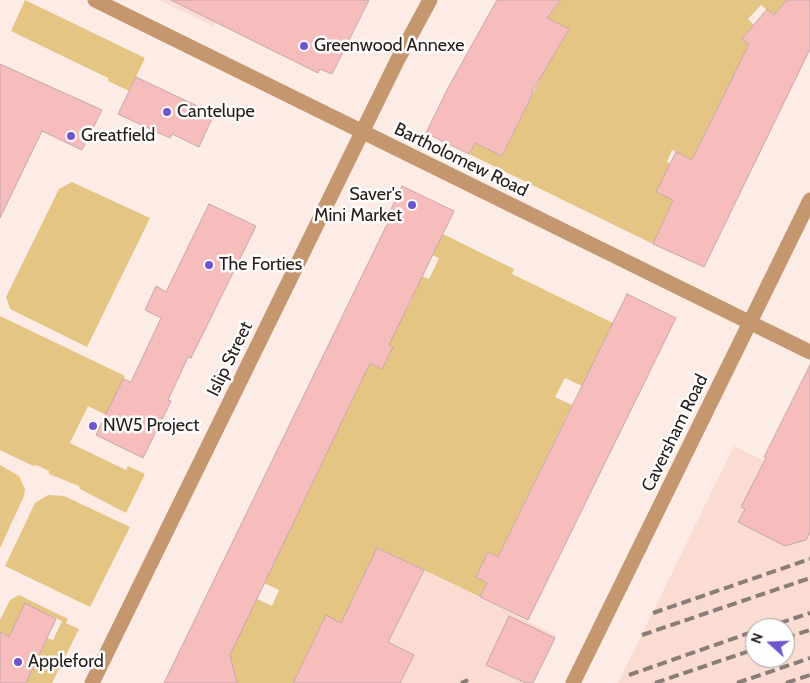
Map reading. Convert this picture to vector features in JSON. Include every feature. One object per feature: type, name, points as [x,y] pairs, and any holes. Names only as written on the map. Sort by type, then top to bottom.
[{"type":"street","name":"Bartholomew Road","points":[[95,0],[810,352]]},
{"type":"street","name":"Islip Street","points":[[92,683],[362,133],[430,0]]},
{"type":"street","name":"Caversham Road","points":[[573,683],[810,200]]},
{"type":"shaded area","points":[[25,0],[145,58],[129,91],[108,81],[108,78],[11,31]]},
{"type":"shaded area","points":[[159,0],[226,0],[213,26]]},
{"type":"shaded area","points":[[561,0],[787,0],[774,15],[761,5],[748,19],[754,25],[742,39],[749,44],[692,160],[672,150],[667,162],[687,172],[656,192],[673,200],[653,244],[469,154],[475,143],[502,156],[541,77],[516,63],[546,67],[569,30],[544,16],[550,7],[554,9]]},
{"type":"shaded area","points":[[72,182],[150,218],[87,347],[10,309],[6,297],[59,189]]},
{"type":"shaded area","points":[[437,231],[514,269],[512,274],[613,323],[582,386],[565,378],[555,397],[572,405],[498,557],[488,552],[476,577],[487,583],[480,597],[378,548],[312,683],[232,683],[236,677],[234,672],[222,666],[257,599],[272,606],[279,590],[264,583],[370,363],[382,368],[389,355],[377,348],[401,320],[412,299],[416,274],[429,279],[439,258],[426,253]]},
{"type":"shaded area","points":[[0,316],[125,376],[106,415],[88,406],[70,443],[126,470],[128,466],[145,474],[126,513],[80,489],[79,486],[49,474],[49,471],[36,465],[33,466],[0,450]]},
{"type":"shaded area","points":[[734,446],[810,484],[810,683],[618,683]]},
{"type":"shaded area","points":[[0,465],[19,476],[25,489],[24,496],[0,548]]},
{"type":"shaded area","points":[[48,495],[64,496],[130,527],[90,607],[5,566],[35,503]]},
{"type":"shaded area","points":[[378,548],[556,635],[533,683],[314,683]]},
{"type":"shaded area","points":[[19,595],[68,619],[66,623],[79,629],[52,683],[26,683],[47,638],[53,640],[62,621],[25,604],[9,637],[0,632],[0,620],[10,600]]},
{"type":"building","name":"Greenwood Annexe","points":[[171,0],[369,0],[332,74],[320,69],[318,73]]},
{"type":"building","points":[[497,0],[561,0],[547,18],[569,29],[532,92],[502,156],[475,143],[469,154],[426,133],[448,88]]},
{"type":"building","points":[[787,0],[810,0],[810,49],[704,267],[653,244],[673,200],[656,192],[676,152],[692,160],[749,44],[742,39],[767,9],[774,15]]},
{"type":"building","name":"Greatfield","points":[[0,64],[102,110],[82,150],[42,131],[0,218]]},
{"type":"building","name":"Cantelupe","points":[[136,77],[214,114],[199,147],[172,134],[170,138],[118,114]]},
{"type":"building","points":[[402,186],[454,211],[389,345],[393,347],[382,369],[370,363],[230,655],[237,683],[164,683],[394,210],[391,209]]},
{"type":"building","name":"The Forties","points":[[209,204],[256,226],[191,358],[188,357],[168,400],[171,401],[143,458],[96,435],[123,379],[131,382],[161,318],[145,310],[156,286],[166,292]]},
{"type":"building","points":[[627,294],[676,318],[528,620],[480,597],[487,583],[476,577],[488,552],[498,557]]},
{"type":"building","points":[[810,365],[810,532],[806,540],[785,546],[738,522],[745,509],[741,507]]},
{"type":"building","points":[[377,548],[424,570],[388,642],[414,655],[400,683],[293,683],[326,615],[341,623]]},
{"type":"building","name":"Appleford","points":[[25,603],[56,619],[26,683],[0,683],[0,632],[9,637]]},
{"type":"building","points":[[509,616],[555,638],[533,683],[526,683],[486,665]]},
{"type":"railway","points":[[653,613],[810,559]]},
{"type":"railway","points":[[642,635],[810,578]]},
{"type":"railway","points":[[795,618],[810,613]]},
{"type":"railway","points":[[795,635],[810,630]]},
{"type":"railway","points":[[629,675],[745,634]]},
{"type":"railway","points":[[655,683],[745,652]]},
{"type":"railway","points":[[737,683],[810,658]]},
{"type":"railway","points":[[786,683],[810,675]]},
{"type":"railway","points":[[461,683],[468,680]]},
{"type":"place","name":"Greenwood Annexe","points":[[304,46]]},
{"type":"place","name":"Cantelupe","points":[[167,112]]},
{"type":"place","name":"Greatfield","points":[[71,136]]},
{"type":"place","name":"Saver's Mini Market","points":[[412,205]]},
{"type":"place","name":"The Forties","points":[[209,265]]},
{"type":"place","name":"NW5 Project","points":[[93,426]]},
{"type":"place","name":"Appleford","points":[[18,662]]}]
